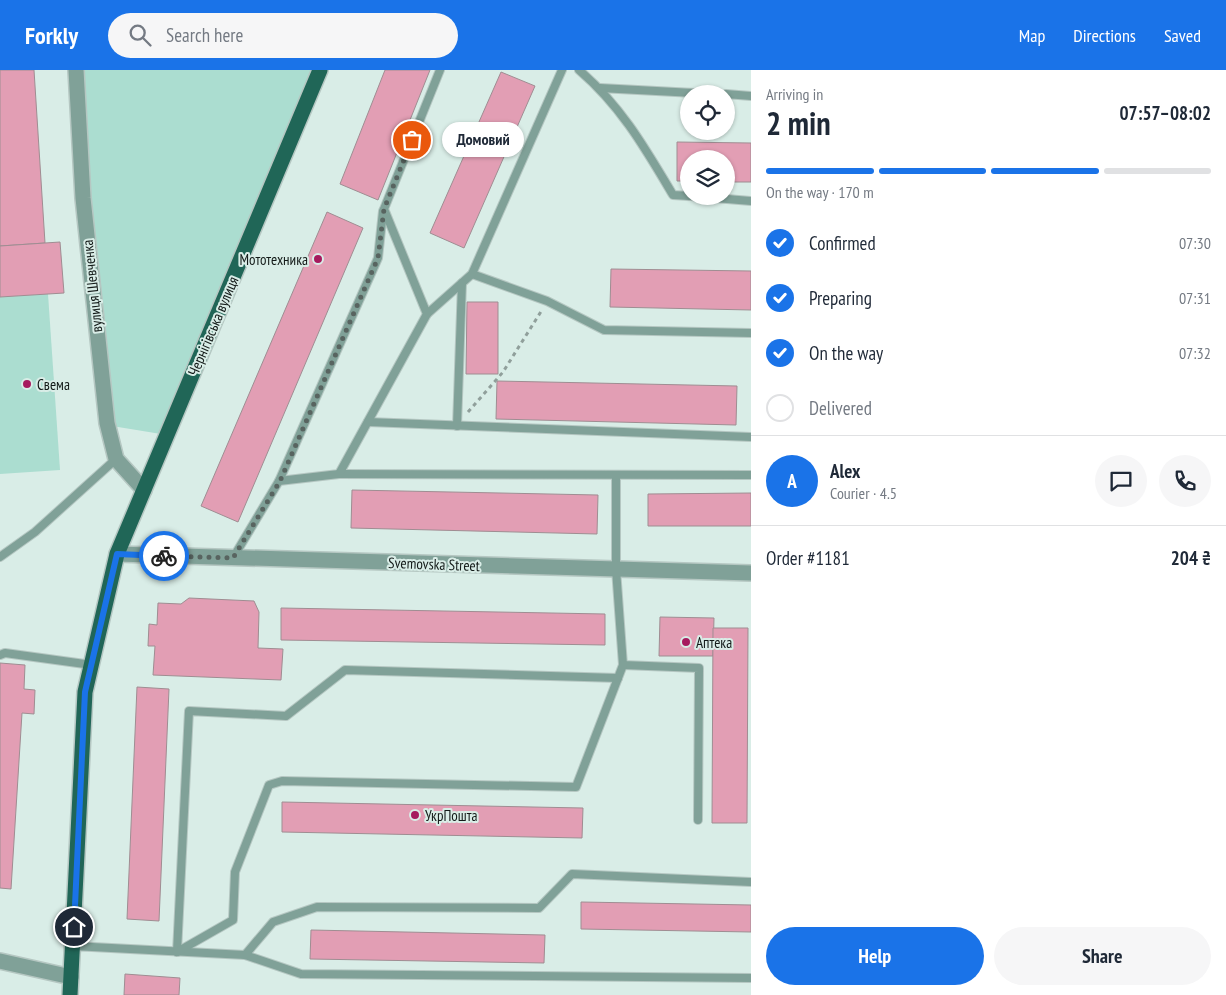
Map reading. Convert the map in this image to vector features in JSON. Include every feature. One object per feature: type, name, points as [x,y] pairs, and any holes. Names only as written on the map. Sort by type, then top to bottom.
[{"type":"main road","name":"Чернігівська вулиця","points":[[117,554],[320,70]]},
{"type":"main road","points":[[70,995],[85,692],[117,554]]},
{"type":"street","name":"вулиця Шевченка","points":[[76,70],[83,198],[107,424],[116,459],[144,490]]},
{"type":"street","name":"Svemovska Street","points":[[117,554],[751,573]]},
{"type":"street","points":[[0,961],[71,977]]},
{"type":"lane","points":[[233,558],[280,481],[378,258],[384,209],[440,70]]},
{"type":"lane","points":[[339,474],[428,314],[472,274],[562,70]]},
{"type":"lane","points":[[579,70],[600,88],[632,126],[673,195],[680,195]]},
{"type":"lane","points":[[600,88],[680,92]]},
{"type":"lane","points":[[735,95],[751,96]]},
{"type":"lane","points":[[735,200],[751,201]]},
{"type":"lane","points":[[384,209],[428,314]]},
{"type":"lane","points":[[472,274],[547,301],[604,330],[751,333]]},
{"type":"lane","points":[[456,426],[462,283]]},
{"type":"lane","points":[[368,422],[751,437]]},
{"type":"lane","points":[[0,557],[35,532],[116,459]]},
{"type":"lane","points":[[280,481],[339,474],[751,475]]},
{"type":"lane","points":[[177,952],[233,920],[235,872],[270,785],[282,781],[576,787],[622,665],[616,569],[616,475]]},
{"type":"lane","points":[[0,655],[6,653],[92,665]]},
{"type":"lane","points":[[622,665],[699,668],[698,820]]},
{"type":"lane","points":[[177,952],[189,711],[286,716],[345,670],[618,678]]},
{"type":"lane","points":[[245,955],[273,922],[317,907],[539,908],[572,874],[751,882]]},
{"type":"lane","points":[[73,946],[245,955],[301,974],[751,978]]},
{"type":"path","points":[[456,426],[503,372],[547,301]]},
{"type":"green space","points":[[81,70],[313,70],[161,434],[112,426],[86,171]]},
{"type":"green space","name":"Свема","points":[[48,294],[60,470],[0,474],[0,297]]},
{"type":"building","points":[[0,70],[34,70],[45,243],[0,246]]},
{"type":"building","points":[[385,70],[430,70],[378,200],[340,184]]},
{"type":"building","points":[[501,72],[535,86],[464,248],[430,233]]},
{"type":"building","points":[[677,142],[751,143],[751,182],[735,182],[735,150],[680,150],[680,181],[677,181]]},
{"type":"building","points":[[327,212],[363,228],[238,522],[201,506]]},
{"type":"building","points":[[60,242],[64,293],[0,297],[0,246]]},
{"type":"building","points":[[611,269],[751,271],[751,310],[610,307]]},
{"type":"building","points":[[467,302],[498,302],[498,374],[466,374]]},
{"type":"building","points":[[497,381],[737,386],[736,425],[496,419]]},
{"type":"building","points":[[352,490],[598,495],[597,534],[351,528]]},
{"type":"building","points":[[751,493],[751,526],[648,526],[648,494]]},
{"type":"building","points":[[189,598],[254,601],[259,612],[258,648],[283,649],[281,680],[153,675],[155,646],[148,646],[149,624],[157,625],[158,603],[181,604]]},
{"type":"building","points":[[281,608],[605,614],[605,645],[281,640]]},
{"type":"building","name":"Аптека","points":[[660,617],[714,618],[713,656],[659,656]]},
{"type":"building","points":[[713,628],[748,628],[747,823],[712,823]]},
{"type":"building","points":[[0,663],[25,665],[24,689],[35,690],[34,714],[22,713],[11,889],[0,888]]},
{"type":"building","points":[[137,687],[169,689],[159,921],[127,919]]},
{"type":"building","points":[[282,802],[583,808],[582,838],[282,832]]},
{"type":"building","points":[[581,902],[751,905],[751,932],[581,929]]},
{"type":"building","points":[[311,930],[545,935],[544,963],[310,959]]},
{"type":"building","points":[[125,974],[180,978],[179,995],[124,995]]},
{"type":"way so far","points":[[164,556],[233,558],[280,481],[378,258],[384,209],[412,140]]},
{"type":"place","name":"Домовий","points":[[412,140]]},
{"type":"place","name":"Мототехника","points":[[318,259]]},
{"type":"place","name":"Свема","points":[[27,384]]},
{"type":"place","name":"Аптека","points":[[686,642]]},
{"type":"place","name":"УкрПошта","points":[[415,815]]},
{"type":"route","points":[[74,927],[85,692],[117,554],[164,556]]}]
